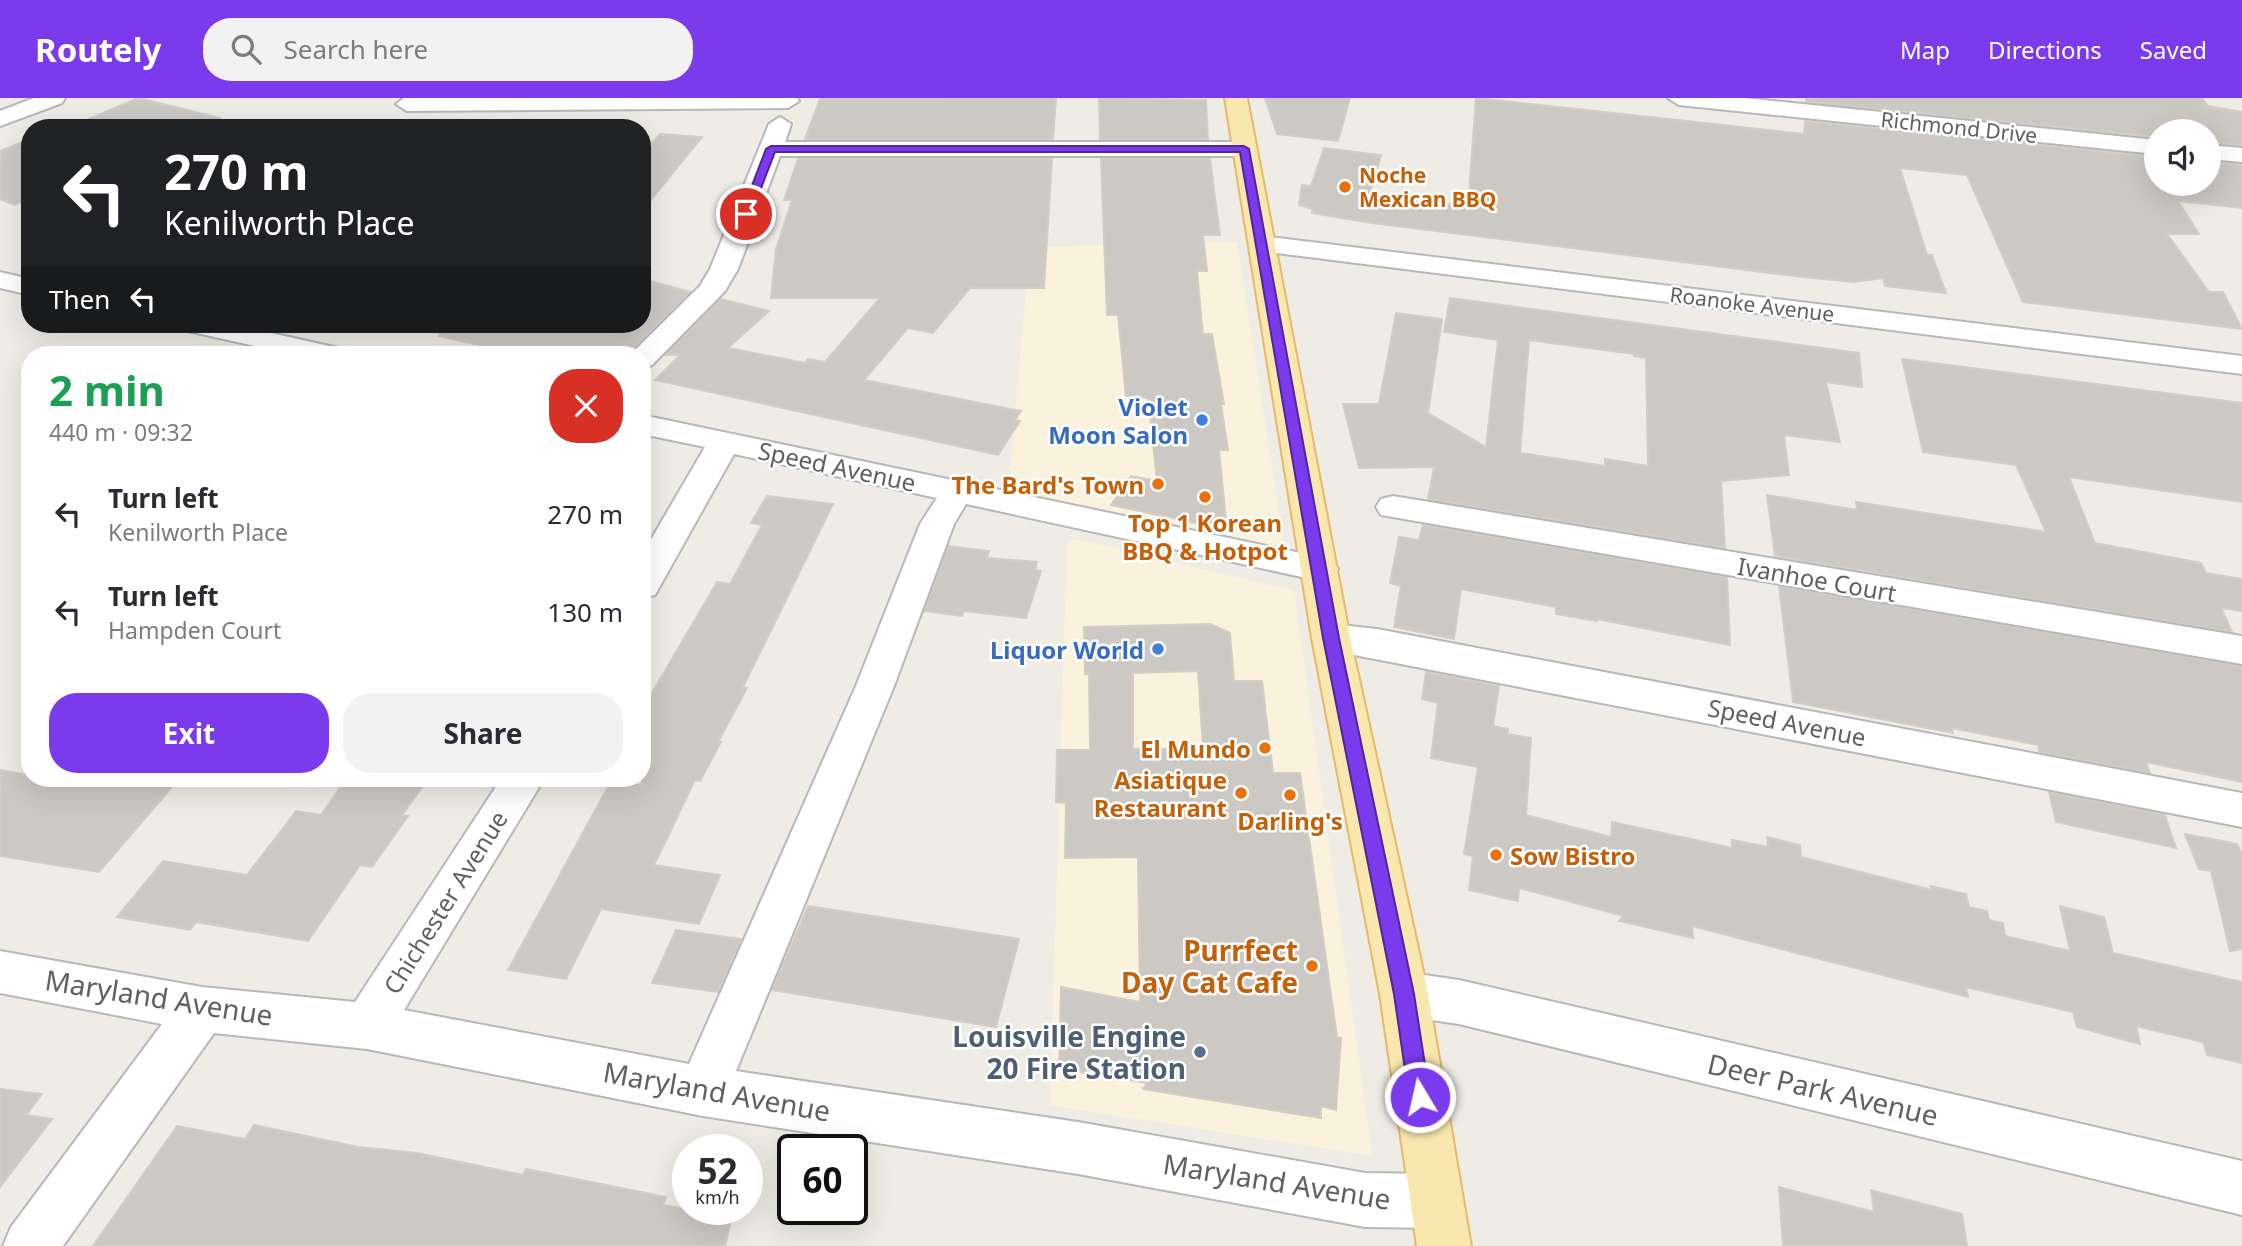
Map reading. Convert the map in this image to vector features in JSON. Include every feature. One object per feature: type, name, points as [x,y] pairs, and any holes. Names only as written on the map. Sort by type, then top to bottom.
[{"type":"main road","points":[[1236,98],[1321,569],[1331,638],[1404,994],[1440,1224]]},
{"type":"street","points":[[0,119],[54,98]]},
{"type":"street","name":"Richmond Drive","points":[[1679,98],[2144,145]]},
{"type":"street","points":[[407,104],[789,100],[724,269],[711,291],[651,350]]},
{"type":"street","points":[[771,149],[1244,149]]},
{"type":"street","points":[[2221,153],[2242,155]]},
{"type":"street","name":"Roanoke Avenue","points":[[1262,244],[2242,365]]},
{"type":"street","points":[[0,281],[21,285]]},
{"type":"street","points":[[233,333],[292,346]]},
{"type":"street","name":"Speed Avenue","points":[[651,426],[1321,569]]},
{"type":"street","points":[[651,570],[724,443]]},
{"type":"street","points":[[703,1091],[875,686],[937,524],[957,492]]},
{"type":"street","name":"Ivanhoe Court","points":[[1393,507],[2242,650]]},
{"type":"street","name":"Speed Avenue","points":[[1331,638],[1377,643],[2242,810]]},
{"type":"street","name":"Chichester Avenue","points":[[368,1026],[518,787]]},
{"type":"street","name":"Maryland Avenue","points":[[0,972],[202,1009],[368,1026],[703,1091],[1064,1146],[1366,1200],[1440,1224]]},
{"type":"street","name":"Deer Park Avenue","points":[[1404,994],[1459,1002],[2242,1188]]},
{"type":"street","points":[[30,1246],[202,1009]]},
{"type":"shaded area","points":[[1237,242],[1285,552],[1008,492],[1030,247]]},
{"type":"shaded area","points":[[1075,539],[1294,591],[1372,1156],[1050,1105],[1067,543]]},
{"type":"building","points":[[138,98],[220,118],[220,119],[89,119]]},
{"type":"building","points":[[1056,98],[1053,139],[805,139],[820,99]]},
{"type":"building","points":[[1099,98],[1206,100],[1208,139],[1100,139]]},
{"type":"building","points":[[1265,98],[1350,98],[1338,141],[1277,134]]},
{"type":"building","points":[[1476,98],[1804,134],[1805,121],[2144,156],[2144,196],[2221,196],[2221,163],[2242,165],[2242,208],[2178,201],[2199,234],[2167,234],[2209,292],[2223,292],[2242,329],[2023,302],[1967,175],[1900,168],[1927,255],[1932,255],[1946,293],[1885,286],[1883,278],[1854,282],[1803,277],[1372,223],[1312,213],[1313,209],[1299,205],[1302,185],[1311,186],[1324,148],[1381,155],[1370,193],[1468,207]]},
{"type":"building","points":[[1806,98],[2202,98],[2208,106],[2242,112],[2242,145],[2221,143],[2221,119],[2144,119],[2144,136],[1806,102]]},
{"type":"building","points":[[660,134],[702,137],[651,200],[651,144]]},
{"type":"building","points":[[21,143],[21,202],[15,205],[0,199],[0,151]]},
{"type":"building","points":[[798,159],[1052,159],[1044,288],[970,288],[933,333],[908,328],[864,380],[1021,411],[1015,420],[1020,421],[998,455],[655,380],[680,355],[665,355],[721,299],[769,311],[728,348],[805,363],[808,359],[825,362],[880,298],[771,298],[776,249],[792,200],[784,200]]},
{"type":"building","points":[[1101,159],[1210,159],[1220,235],[1203,235],[1207,271],[1197,271],[1203,334],[1212,334],[1224,404],[1221,404],[1228,450],[1219,450],[1227,530],[1111,505],[1131,476],[1157,481],[1148,398],[1126,396],[1118,315],[1107,315]]},
{"type":"building","points":[[651,281],[691,292],[651,331]]},
{"type":"building","points":[[1450,298],[1859,353],[1862,387],[1826,382],[1840,442],[1784,435],[1789,475],[1721,481],[1725,548],[1428,499],[1434,467],[1359,468],[1343,404],[1379,404],[1396,313],[1442,319],[1428,413],[1486,447],[1498,340],[1444,332]],"holes":[[[1529,340],[1634,354],[1646,358],[1648,466],[1605,459],[1605,466],[1520,453]]]},
{"type":"building","points":[[439,333],[649,333],[636,346],[482,346],[439,336]]},
{"type":"building","points":[[1902,359],[2242,403],[2242,502],[2069,477],[2095,543],[2201,563],[2206,573],[2242,579],[2242,611],[2221,608],[2232,632],[1775,556],[1767,495],[1857,510],[1856,502],[2046,532],[2016,465],[1923,452]]},
{"type":"building","points":[[767,496],[833,504],[743,687],[747,688],[718,742],[721,742],[700,781],[695,780],[654,865],[720,875],[699,924],[601,909],[566,979],[508,970],[608,787],[651,787],[651,695],[717,582],[730,584],[762,525],[751,523]]},
{"type":"building","points":[[1423,525],[1727,577],[1730,645],[1597,619],[1556,614],[1556,607],[1461,589],[1454,639],[1394,627],[1401,586],[1390,583],[1399,537],[1419,540]]},
{"type":"building","points":[[948,546],[989,551],[987,558],[1037,562],[1035,570],[1041,571],[1026,618],[964,611],[962,616],[924,611]]},
{"type":"building","points":[[1779,586],[2242,666],[2242,782],[2146,762],[2150,773],[2039,752],[2038,745],[1952,728],[1953,733],[1793,702]]},
{"type":"building","points":[[1210,624],[1230,633],[1234,681],[1262,681],[1273,773],[1300,773],[1337,1037],[1341,1038],[1336,1110],[1321,1106],[1321,1118],[1143,1089],[1147,1083],[1059,1069],[1061,987],[1140,1002],[1138,857],[1065,858],[1066,803],[1056,802],[1057,750],[1090,750],[1089,674],[1085,674],[1084,627]],"holes":[[[1198,671],[1203,749],[1133,749],[1133,673]]]},
{"type":"building","points":[[1426,672],[1499,686],[1493,726],[1508,729],[1507,734],[1531,738],[1526,815],[1611,837],[1612,822],[1732,848],[1732,840],[1768,847],[1767,837],[1800,845],[1801,857],[1932,890],[1931,886],[1966,894],[1969,907],[1987,911],[1989,920],[2003,923],[2005,936],[2070,951],[2060,906],[2104,917],[2113,953],[2242,982],[2242,1063],[2207,1055],[2203,1042],[2136,1026],[2140,1044],[2077,1027],[2073,1012],[1966,987],[1968,997],[1692,926],[1693,938],[1619,921],[1624,916],[1519,888],[1518,901],[1469,890],[1473,856],[1464,854],[1478,767],[1431,758],[1438,703],[1422,699]]},
{"type":"building","points":[[0,770],[21,774],[21,787],[172,787],[99,872],[0,856]]},
{"type":"building","points":[[340,787],[422,787],[402,815],[408,816],[372,867],[360,865],[308,941],[196,922],[190,930],[117,917],[163,861],[247,875],[296,811],[321,815]]},
{"type":"building","points":[[2049,792],[2165,815],[2176,848],[2056,822]]},
{"type":"building","points":[[2185,834],[2237,844],[2242,854],[2242,949],[2230,951],[2211,871],[2199,869]]},
{"type":"building","points":[[808,906],[1019,939],[996,1027],[772,990]]},
{"type":"building","points":[[676,930],[741,939],[718,992],[652,983]]},
{"type":"building","points":[[0,1089],[42,1094],[26,1115],[52,1119],[0,1187]]},
{"type":"building","points":[[254,1125],[358,1147],[417,1153],[523,1175],[526,1169],[666,1197],[663,1205],[672,1207],[672,1225],[730,1225],[725,1246],[93,1246],[177,1126],[245,1139]]},
{"type":"building","points":[[1779,1187],[1874,1212],[1871,1190],[1962,1214],[1967,1246],[1783,1246]]},
{"type":"place","name":"Noche Mexican BBQ","points":[[1345,187]]},
{"type":"place","name":"Violet Moon Salon","points":[[1202,420]]},
{"type":"place","name":"The Bard's Town","points":[[1158,484]]},
{"type":"place","name":"Top 1 Korean BBQ & Hotpot","points":[[1205,497]]},
{"type":"place","name":"Liquor World","points":[[1158,649]]},
{"type":"place","name":"El Mundo","points":[[1265,748]]},
{"type":"place","name":"Asiatique Restaurant","points":[[1241,793]]},
{"type":"place","name":"Darling's","points":[[1290,795]]},
{"type":"place","name":"Sow Bistro","points":[[1496,855]]},
{"type":"place","name":"Purrfect Day Cat Cafe","points":[[1312,966]]},
{"type":"place","name":"Louisville Engine 20 Fire Station","points":[[1200,1052]]},
{"type":"route","points":[[746,214],[771,149],[1244,149],[1331,638],[1404,994],[1420,1097]]}]
